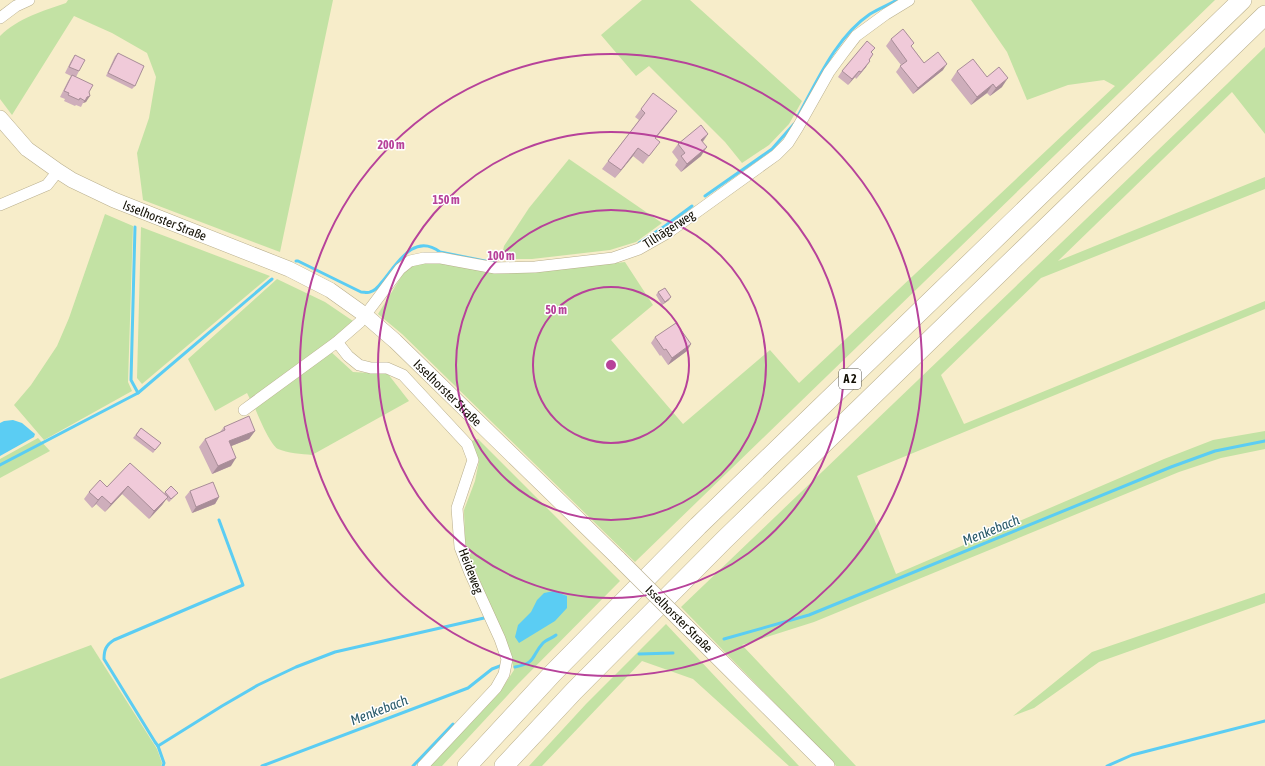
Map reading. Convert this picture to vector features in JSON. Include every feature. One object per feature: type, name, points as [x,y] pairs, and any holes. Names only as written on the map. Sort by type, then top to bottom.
[{"type":"highway","name":"A 2","points":[[468,766],[553,673],[698,526],[1242,0]]},
{"type":"highway","name":"A 2","points":[[504,766],[574,691],[724,540],[1265,15]]},
{"type":"street","points":[[0,18],[16,6],[29,0]]},
{"type":"street","name":"Tilhägerweg","points":[[365,315],[400,269],[410,261],[424,258],[441,258],[495,268],[535,267],[573,263],[613,258],[626,254],[639,249],[669,232],[776,155],[788,142],[829,72],[856,36],[886,14],[909,0]]},
{"type":"street","name":"Isselhorster Straße","points":[[0,118],[28,149],[58,171],[90,189],[289,269],[330,290],[365,315],[426,371],[827,766]]},
{"type":"street","points":[[0,205],[47,185],[58,171]]},
{"type":"street","points":[[244,410],[337,342],[360,322],[365,315]]},
{"type":"street","name":"Heideweg","points":[[337,342],[348,356],[359,365],[371,368],[387,368],[403,375],[467,444],[473,460],[457,508],[460,547],[500,639],[507,659],[504,674],[496,688],[424,766]]},
{"type":"green space","points":[[68,0],[333,0],[280,252],[143,200],[137,153],[149,118],[156,77],[147,53],[112,33],[74,16],[12,115],[0,99],[0,36],[15,24],[40,12],[66,3]]},
{"type":"green space","points":[[642,0],[690,0],[802,101],[789,124],[769,145],[742,163],[725,142],[649,66],[636,76],[601,35]]},
{"type":"green space","points":[[971,0],[1215,0],[635,562],[402,334],[378,314],[403,274],[412,266],[425,261],[534,272],[625,262],[653,305],[611,340],[683,424],[770,350],[799,383],[1115,86],[1104,80],[1068,85],[1027,100],[1007,52]]},
{"type":"green space","points":[[1265,47],[1265,134],[1232,92],[1058,261],[1265,177],[1265,189],[1041,278],[941,375],[964,424],[1265,301],[1265,309],[857,476],[896,574],[1164,459],[1213,440],[1265,431],[1265,449],[1221,458],[1179,472],[814,622],[742,645],[856,766],[836,766],[681,607]]},
{"type":"green space","points":[[569,159],[662,223],[636,242],[610,250],[532,259],[501,259],[504,246],[529,208]]},
{"type":"green space","points":[[105,214],[133,226],[128,382],[132,391],[44,440],[14,405],[31,385],[57,346],[69,318]]},
{"type":"green space","points":[[141,227],[270,276],[142,384],[137,378]]},
{"type":"green space","points":[[277,279],[325,302],[353,321],[347,330],[250,399],[247,393],[215,411],[188,359]]},
{"type":"green space","points":[[330,351],[353,372],[388,374],[409,401],[312,455],[278,449],[271,442],[254,406]]},
{"type":"green space","points":[[38,438],[50,451],[0,478],[0,459]]},
{"type":"green space","points":[[478,439],[620,581],[518,684],[442,766],[429,766],[499,693],[514,670],[511,657],[465,545],[464,510],[475,481],[479,461],[471,441]]},
{"type":"green space","points":[[1265,593],[1265,603],[1099,662],[1034,708],[1013,716],[1092,652]]},
{"type":"green space","points":[[666,624],[799,766],[789,766],[693,679],[642,661],[542,766],[529,766],[586,704]]},
{"type":"green space","points":[[91,645],[157,749],[162,763],[161,766],[0,766],[0,679]]},
{"type":"water","points":[[13,420],[22,423],[35,434],[34,437],[0,456],[0,423]]},
{"type":"water","points":[[554,591],[567,596],[567,608],[555,621],[519,643],[515,637],[518,625],[531,612],[537,600],[544,593]]},
{"type":"building","points":[[903,29],[914,43],[911,46],[924,63],[938,52],[947,64],[918,88],[900,66],[907,61],[891,39]]},
{"type":"building","points":[[867,41],[875,48],[871,52],[873,54],[869,60],[870,61],[861,72],[859,71],[852,79],[842,71]]},
{"type":"building","points":[[118,53],[144,66],[135,86],[108,73]]},
{"type":"building","points":[[75,55],[85,60],[79,71],[69,67]]},
{"type":"building","points":[[973,59],[987,77],[999,67],[1008,78],[996,88],[993,84],[977,97],[957,71]]},
{"type":"building","points":[[72,75],[93,85],[89,92],[90,96],[87,97],[85,101],[68,95],[69,93],[64,91]]},
{"type":"building","points":[[653,93],[677,111],[655,138],[660,142],[649,156],[638,148],[621,170],[608,161],[645,113],[641,109]]},
{"type":"building","points":[[701,125],[708,134],[701,140],[707,147],[687,164],[681,156],[685,153],[678,144]]},
{"type":"building","points":[[665,288],[671,297],[665,302],[658,292]]},
{"type":"building","points":[[676,323],[691,344],[672,358],[655,337]]},
{"type":"building","points":[[249,416],[255,431],[229,441],[236,458],[218,466],[205,439],[225,430],[224,427]]},
{"type":"building","points":[[141,428],[161,443],[155,450],[136,435]]},
{"type":"building","points":[[130,463],[168,497],[154,511],[128,486],[111,504],[102,496],[98,500],[89,492],[100,480],[107,487]]},
{"type":"building","points":[[213,482],[219,497],[196,507],[190,491]]},
{"type":"building","points":[[171,486],[178,493],[171,499],[165,492]]},
{"type":"waterway","points":[[798,116],[828,60],[847,35],[870,14],[897,0]]},
{"type":"waterway","points":[[705,196],[772,149],[794,124]]},
{"type":"waterway","points":[[639,243],[692,206]]},
{"type":"waterway","points":[[135,227],[131,380],[138,393]]},
{"type":"waterway","points":[[296,261],[361,292],[372,291],[377,288],[400,259],[414,248],[422,246],[431,247],[440,252],[495,263]]},
{"type":"waterway","points":[[0,465],[138,393],[272,279]]},
{"type":"waterway","name":"Menkebach","points":[[724,639],[809,615],[1171,467],[1215,451],[1265,441]]},
{"type":"waterway","points":[[158,746],[104,659],[105,650],[114,640],[243,585],[219,520]]},
{"type":"waterway","points":[[163,766],[164,763],[158,746],[258,685],[296,667],[335,652],[484,618]]},
{"type":"waterway","name":"Menkebach","points":[[515,667],[530,661],[543,643],[556,635]]},
{"type":"waterway","name":"Menkebach","points":[[639,654],[673,653]]},
{"type":"waterway","name":"Menkebach","points":[[262,766],[468,688],[492,669],[500,666]]},
{"type":"waterway","points":[[1107,766],[1132,755],[1265,721]]},
{"type":"waterway","points":[[413,766],[453,724]]}]
